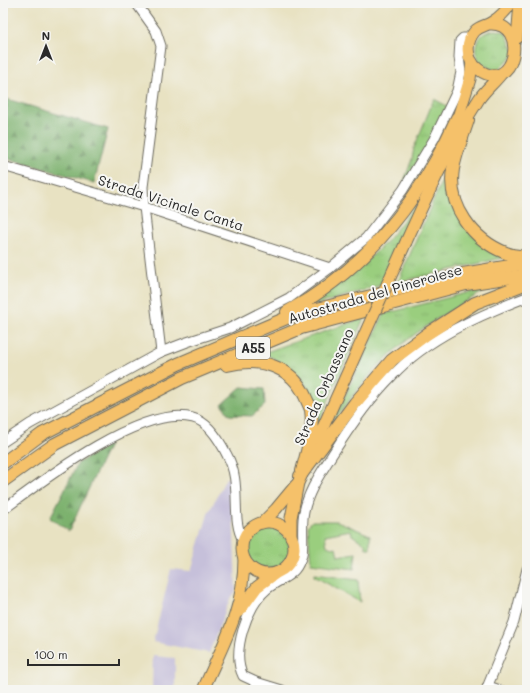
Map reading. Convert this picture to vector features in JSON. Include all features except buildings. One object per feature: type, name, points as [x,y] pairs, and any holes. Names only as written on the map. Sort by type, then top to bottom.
[{"type":"highway","points":[[463,119],[453,171],[453,186],[458,209],[473,231],[492,246],[507,254],[527,257]]},
{"type":"highway","points":[[178,364],[272,320],[298,306],[356,264],[394,224],[418,192],[463,119]]},
{"type":"highway","name":"Autostrada del Pinerolese","points":[[3,463],[42,434],[178,364],[296,314],[463,274],[527,263]]},
{"type":"highway","name":"Autostrada del Pinerolese","points":[[3,482],[55,444],[182,378],[301,328],[466,284],[527,275]]},
{"type":"highway","points":[[299,479],[355,403],[392,360],[427,334],[475,303],[527,283]]},
{"type":"highway","points":[[182,378],[238,362],[259,362],[280,368],[299,383],[311,409],[312,431],[299,479]]},
{"type":"main road","points":[[471,38],[479,29],[490,24],[503,13],[511,3]]},
{"type":"main road","name":"Strada Orbassano","points":[[296,559],[291,537],[291,518],[299,479],[463,119],[488,86],[501,74],[513,66],[517,60],[519,45],[517,38],[520,3]]},
{"type":"main road","points":[[490,24],[503,25],[514,32],[517,38]]},
{"type":"main road","name":"Strada Orbassano","points":[[463,119],[472,62],[468,50],[471,38]]},
{"type":"main road","points":[[472,62],[484,73],[501,74]]},
{"type":"main road","name":"Strada Orbassano","points":[[243,540],[250,529],[262,523],[276,509],[299,479]]},
{"type":"main road","points":[[262,523],[270,522],[279,524],[291,537]]},
{"type":"main road","points":[[235,620],[244,582],[244,559],[242,549],[243,540]]},
{"type":"main road","points":[[244,559],[249,566],[257,572],[266,574],[276,572]]},
{"type":"main road","points":[[203,690],[235,620],[257,588],[276,572],[296,559]]},
{"type":"street","points":[[136,3],[156,31],[161,46],[145,166],[144,208],[161,352]]},
{"type":"street","points":[[3,442],[30,424],[161,352],[230,328],[289,298],[330,268],[366,238],[403,190],[434,140],[457,91],[461,72],[458,52],[460,41],[463,38],[471,38]]},
{"type":"street","name":"Strada Vicinale Canta","points":[[3,166],[144,208],[330,268]]},
{"type":"street","points":[[282,690],[256,682],[243,676],[240,666],[240,641],[245,622],[256,601],[267,588],[298,568],[296,559],[304,540],[304,513],[313,486],[344,436],[392,375],[425,348],[497,309],[527,297]]},
{"type":"street","points":[[3,510],[68,465],[133,427],[153,420],[184,417],[194,418],[206,425],[228,456],[235,480],[238,532],[243,540]]},
{"type":"street","points":[[500,690],[487,688],[511,629],[527,569]]},
{"type":"street","points":[[228,635],[240,641]]},
{"type":"shaded area","points":[[226,478],[232,478],[236,592],[230,599],[209,653],[153,642],[171,569],[191,571],[208,514]]},
{"type":"shaded area","points":[[153,656],[175,658],[175,690],[152,690]]},
{"type":"green space","points":[[496,30],[505,32],[515,54],[498,70],[488,68],[482,63],[477,57],[476,50],[480,37],[487,32]]},
{"type":"green space","points":[[3,98],[108,129],[94,183],[3,157]]},
{"type":"green space","points":[[434,99],[447,106],[431,141],[403,184],[412,159],[414,148]]},
{"type":"green space","points":[[450,162],[456,211],[506,257],[398,282]]},
{"type":"green space","points":[[427,187],[381,285],[312,306],[311,304],[339,284],[382,246],[400,225]]},
{"type":"green space","points":[[494,286],[435,320],[394,351],[367,378],[330,427],[384,314]]},
{"type":"green space","points":[[364,318],[316,429],[312,401],[303,382],[297,374],[288,367],[263,353]]},
{"type":"green space","points":[[241,387],[264,389],[265,405],[252,416],[229,415],[222,404]]},
{"type":"green space","points":[[109,445],[69,531],[50,518],[78,463]]},
{"type":"green space","points":[[312,521],[337,521],[370,535],[370,549],[365,547],[367,545],[352,535],[351,530],[325,535],[327,546],[332,548],[336,547],[338,556],[356,553],[354,569],[311,563],[308,526]]},
{"type":"green space","points":[[268,527],[283,533],[289,548],[283,563],[268,569],[253,563],[247,548],[253,533]]},
{"type":"green space","points":[[314,574],[358,580],[360,602],[314,576]]}]
